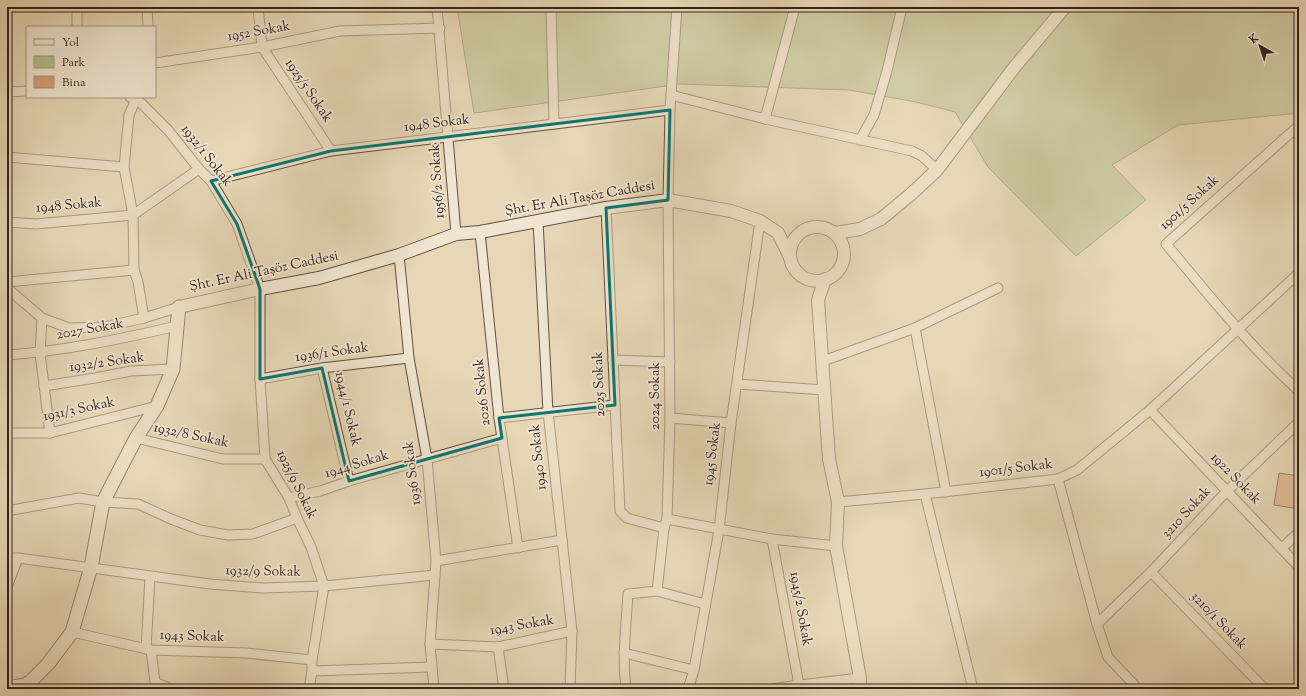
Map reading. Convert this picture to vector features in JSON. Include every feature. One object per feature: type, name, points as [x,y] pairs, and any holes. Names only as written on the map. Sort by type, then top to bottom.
[{"type":"main road","name":"Şht. Er Ali Taşöz Caddesi","points":[[7,688],[29,687],[72,632],[91,567],[103,502],[136,438],[157,406],[174,369],[179,307]]},
{"type":"street","points":[[77,7],[77,26]]},
{"type":"street","points":[[147,7],[148,26]]},
{"type":"street","points":[[258,7],[262,47]]},
{"type":"street","name":"1956/2 Sokak","points":[[438,7],[456,234]]},
{"type":"street","points":[[551,7],[554,124]]},
{"type":"street","name":"2024 Sokak","points":[[657,591],[666,524],[670,418],[668,200],[670,110],[677,7]]},
{"type":"street","points":[[766,119],[795,7]]},
{"type":"street","points":[[860,140],[874,115],[887,71],[902,7]]},
{"type":"street","points":[[834,233],[860,229],[881,219],[937,170],[1013,69],[1065,7]]},
{"type":"street","name":"1952 Sokak","points":[[156,63],[262,47],[340,30],[440,28]]},
{"type":"street","name":"1925/5 Sokak","points":[[262,47],[331,151]]},
{"type":"street","points":[[7,92],[26,91]]},
{"type":"street","points":[[671,95],[766,119],[912,151],[922,156],[937,170]]},
{"type":"street","points":[[134,98],[129,115],[124,167],[133,215],[134,270],[138,282],[144,318]]},
{"type":"street","name":"1932/1 Sokak","points":[[134,98],[168,130],[199,169],[211,181],[237,224],[260,289]]},
{"type":"street","name":"1948 Sokak","points":[[211,181],[331,151],[670,110]]},
{"type":"street","name":"1901/5 Sokak","points":[[1239,329],[1166,244],[1295,129],[1299,133]]},
{"type":"street","points":[[7,156],[124,167]]},
{"type":"street","points":[[133,215],[199,169]]},
{"type":"street","name":"Şht. Er Ali Taşöz Caddesi","points":[[179,307],[319,278],[399,256],[456,234],[480,232],[606,208],[668,200],[731,211],[760,221],[778,233]]},
{"type":"street","name":"2025 Sokak","points":[[606,208],[620,511],[628,518],[719,530],[772,539],[836,546]]},
{"type":"street","name":"1948 Sokak","points":[[7,222],[36,224],[133,215]]},
{"type":"street","name":"1940 Sokak","points":[[538,221],[548,412],[572,631],[570,689]]},
{"type":"street","name":"1945 Sokak","points":[[688,689],[694,670],[719,530],[731,424],[760,221]]},
{"type":"street","points":[[802,276],[809,280],[826,280],[839,270],[843,262],[843,246],[834,233],[828,229],[814,227],[800,232],[778,233],[796,270],[802,276],[818,300]]},
{"type":"street","points":[[843,246],[860,229]]},
{"type":"street","name":"2026 Sokak","points":[[480,232],[499,418],[518,548]]},
{"type":"street","points":[[790,257],[795,238],[800,232]]},
{"type":"street","name":"1936 Sokak","points":[[399,256],[409,358],[427,459],[436,561],[430,644],[434,689]]},
{"type":"street","points":[[7,282],[134,270]]},
{"type":"street","name":"1901/5 Sokak","points":[[838,502],[946,492],[1058,479],[1077,470],[1150,410],[1299,273]]},
{"type":"street","points":[[772,689],[799,685],[860,684],[836,546],[838,502],[829,459],[818,300],[826,280]]},
{"type":"street","points":[[7,288],[42,318],[69,328],[104,327],[144,318],[179,307]]},
{"type":"street","points":[[823,361],[915,328],[998,288]]},
{"type":"street","name":"1925/9 Sokak","points":[[260,289],[260,378],[265,459],[289,498],[311,547],[324,586],[312,660],[309,689]]},
{"type":"street","points":[[42,318],[40,353],[50,433]]},
{"type":"street","name":"2027 Sokak","points":[[7,355],[40,353],[134,337],[177,326]]},
{"type":"street","points":[[915,328],[946,492]]},
{"type":"street","points":[[1239,329],[1287,381],[1299,391]]},
{"type":"street","name":"1936/1 Sokak","points":[[260,378],[322,368],[409,358]]},
{"type":"street","points":[[613,360],[670,362]]},
{"type":"street","name":"1944/1 Sokak","points":[[322,368],[349,481]]},
{"type":"street","name":"1932/2 Sokak","points":[[44,386],[132,371],[174,369]]},
{"type":"street","points":[[737,384],[825,390]]},
{"type":"street","points":[[499,418],[615,405]]},
{"type":"street","name":"1931/3 Sokak","points":[[7,433],[50,433],[157,406]]},
{"type":"street","name":"1922 Sokak","points":[[1150,410],[1299,566]]},
{"type":"street","points":[[670,418],[731,424]]},
{"type":"street","name":"3210 Sokak","points":[[1097,624],[1151,572],[1227,491],[1299,422]]},
{"type":"street","name":"1932/8 Sokak","points":[[136,438],[223,459],[265,459]]},
{"type":"street","name":"1944 Sokak","points":[[289,498],[320,491],[349,481],[502,438]]},
{"type":"street","points":[[1058,479],[1097,624],[1108,657],[1138,689]]},
{"type":"street","points":[[925,494],[973,689]]},
{"type":"street","points":[[7,511],[79,498],[103,502],[138,504],[171,520],[200,530],[228,535],[253,534],[297,518]]},
{"type":"street","points":[[1282,548],[1299,532]]},
{"type":"street","name":"1945/2 Sokak","points":[[772,539],[799,685]]},
{"type":"street","points":[[436,561],[562,540]]},
{"type":"street","name":"1932/9 Sokak","points":[[7,558],[91,567],[210,584],[255,587],[324,586],[435,575]]},
{"type":"street","points":[[7,587],[18,558]]},
{"type":"street","name":"3210/1 Sokak","points":[[1151,572],[1265,689]]},
{"type":"street","points":[[150,576],[148,649],[155,682],[171,689]]},
{"type":"street","points":[[626,689],[624,653],[628,594],[657,591],[705,604]]},
{"type":"street","name":"1943 Sokak","points":[[430,644],[498,648],[572,631]]},
{"type":"street","name":"1943 Sokak","points":[[72,632],[148,649],[246,653],[312,660]]},
{"type":"street","points":[[498,648],[504,689]]},
{"type":"street","points":[[624,653],[694,670]]},
{"type":"street","points":[[312,671],[432,666]]},
{"type":"highlighted area","points":[[670,110],[668,200],[606,208],[615,405],[499,418],[502,438],[349,481],[322,368],[260,379],[260,289],[237,224],[211,181],[331,151]]},
{"type":"green space","points":[[457,7],[1299,7],[1299,113],[1178,125],[1112,165],[1146,200],[1076,256],[988,167],[955,112],[916,102],[849,90],[680,84],[474,113]]},
{"type":"building","points":[[1279,473],[1299,476],[1299,509],[1274,505]]}]
